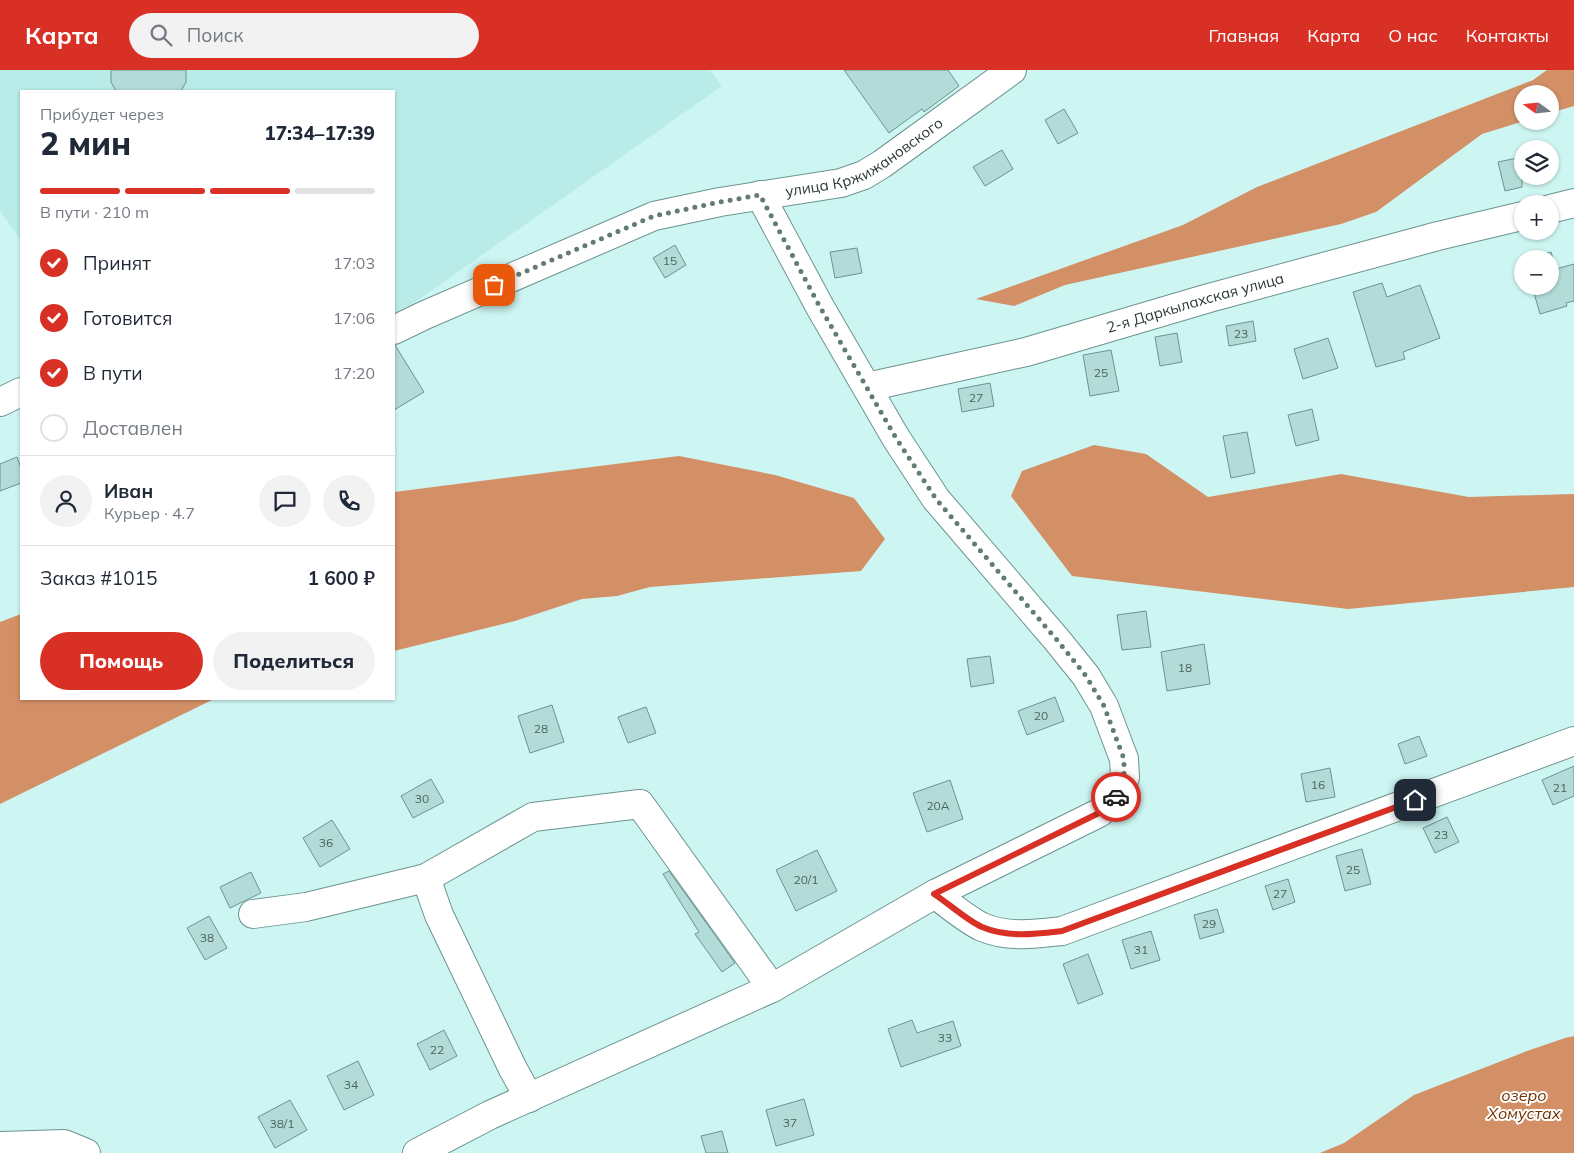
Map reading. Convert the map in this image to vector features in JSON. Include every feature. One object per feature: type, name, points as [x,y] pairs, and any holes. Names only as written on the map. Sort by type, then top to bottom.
[{"type":"street","name":"улица Кржижановского","points":[[395,329],[425,314],[654,216],[760,195],[841,184],[864,175],[1012,70]]},
{"type":"street","points":[[417,1153],[490,1115],[772,988],[934,894],[1099,813],[1121,791],[1124,778],[1124,759],[1104,706],[1086,676],[936,499],[896,438],[820,307],[760,195]]},
{"type":"street","points":[[1559,207],[1574,203]]},
{"type":"street","name":"2-я Даркылахская улица","points":[[867,387],[1026,352],[1209,298],[1514,218]]},
{"type":"street","points":[[0,383],[20,385]]},
{"type":"street","points":[[0,402],[20,392]]},
{"type":"street","points":[[934,894],[982,927],[1005,934],[1028,935],[1062,931],[1574,741]]},
{"type":"street","points":[[253,914],[306,907],[426,878],[534,817],[640,804],[772,988]]},
{"type":"street","points":[[426,878],[439,915],[512,1069],[529,1098]]},
{"type":"street","points":[[0,1146],[64,1144],[86,1153]]},
{"type":"shaded area","points":[[0,70],[710,70],[722,86],[395,316],[395,90],[20,90],[20,239],[0,211]]},
{"type":"water","points":[[1547,70],[1574,70],[1574,106],[1559,110],[1559,85],[1520,85],[1533,80]]},
{"type":"water","points":[[1514,87],[1514,124],[1482,134],[1376,212],[1341,224],[1065,285],[1014,306],[976,299],[1183,225],[1257,187]]},
{"type":"water","points":[[1094,445],[1146,454],[1208,497],[1341,474],[1469,497],[1574,494],[1574,587],[1348,609],[1072,576],[1011,496],[1022,471]]},
{"type":"water","points":[[679,456],[775,475],[854,498],[885,539],[861,571],[650,587],[617,596],[582,599],[515,621],[395,651],[395,492]]},
{"type":"water","points":[[20,614],[20,700],[212,700],[0,804],[0,622]]},
{"type":"water","name":"озеро Хомустах","points":[[1574,1036],[1574,1153],[1320,1153],[1344,1143],[1414,1095],[1527,1051]]},
{"type":"building","points":[[111,70],[186,70],[186,82],[182,90],[115,90],[111,82]]},
{"type":"building","points":[[844,70],[948,70],[959,86],[924,112],[922,109],[889,133]]},
{"type":"building","points":[[1064,109],[1078,133],[1058,144],[1045,120]]},
{"type":"building","points":[[1002,150],[1013,169],[985,186],[973,167]]},
{"type":"building","points":[[1514,159],[1514,185],[1522,185],[1522,187],[1505,191],[1498,162]]},
{"type":"building","points":[[675,245],[686,265],[665,278],[653,258]]},
{"type":"building","points":[[857,248],[862,273],[835,278],[830,252]]},
{"type":"building","points":[[1574,264],[1574,301],[1566,303],[1567,306],[1540,314],[1535,295],[1559,295],[1559,268]]},
{"type":"building","points":[[1382,283],[1387,297],[1420,285],[1440,338],[1403,352],[1405,359],[1376,367],[1353,292]]},
{"type":"building","points":[[1253,321],[1256,341],[1229,346],[1226,326]]},
{"type":"building","points":[[1177,333],[1182,362],[1160,366],[1155,337]]},
{"type":"building","points":[[1328,338],[1338,368],[1303,379],[1294,349]]},
{"type":"building","points":[[395,345],[424,392],[395,409]]},
{"type":"building","points":[[1111,350],[1119,391],[1090,396],[1083,355]]},
{"type":"building","points":[[990,383],[994,406],[962,412],[958,389]]},
{"type":"building","points":[[1312,409],[1319,440],[1296,446],[1288,415]]},
{"type":"building","points":[[1247,432],[1255,473],[1231,478],[1223,436]]},
{"type":"building","points":[[17,457],[20,465],[20,483],[0,491],[0,464]]},
{"type":"building","points":[[1146,611],[1151,647],[1122,650],[1117,615]]},
{"type":"building","points":[[1204,644],[1210,684],[1167,691],[1161,652]]},
{"type":"building","points":[[990,656],[994,683],[971,687],[967,659]]},
{"type":"building","points":[[1055,697],[1064,721],[1027,735],[1018,711]]},
{"type":"building","points":[[552,705],[564,742],[530,753],[518,716]]},
{"type":"building","points":[[646,707],[656,733],[628,743],[618,717]]},
{"type":"building","points":[[1419,736],[1427,756],[1405,764],[1398,744]]},
{"type":"building","points":[[1574,766],[1574,796],[1553,805],[1542,780]]},
{"type":"building","points":[[1330,768],[1335,797],[1306,802],[1301,774]]},
{"type":"building","points":[[431,779],[444,802],[413,818],[401,796]]},
{"type":"building","points":[[950,780],[963,819],[927,832],[913,793]]},
{"type":"building","points":[[1447,817],[1459,842],[1435,853],[1423,828]]},
{"type":"building","points":[[332,820],[350,849],[320,867],[303,838]]},
{"type":"building","points":[[1362,849],[1371,884],[1345,891],[1336,856]]},
{"type":"building","points":[[817,850],[837,891],[796,911],[776,870]]},
{"type":"building","points":[[669,871],[735,963],[722,972],[695,934],[699,932],[663,874]]},
{"type":"building","points":[[251,872],[261,893],[230,908],[220,887]]},
{"type":"building","points":[[1288,879],[1295,902],[1273,910],[1265,886]]},
{"type":"building","points":[[1217,909],[1224,932],[1200,939],[1194,915]]},
{"type":"building","points":[[209,916],[227,948],[205,960],[187,928]]},
{"type":"building","points":[[1151,931],[1160,960],[1131,969],[1122,940]]},
{"type":"building","points":[[1088,954],[1103,994],[1078,1004],[1063,964]]},
{"type":"building","points":[[912,1020],[917,1033],[953,1021],[961,1046],[901,1067],[888,1029]]},
{"type":"building","points":[[444,1030],[457,1056],[430,1070],[417,1044]]},
{"type":"building","points":[[358,1061],[374,1095],[344,1110],[327,1076]]},
{"type":"building","points":[[804,1099],[814,1135],[776,1146],[766,1110]]},
{"type":"building","points":[[290,1100],[307,1130],[275,1148],[258,1117]]},
{"type":"building","points":[[722,1131],[728,1153],[706,1153],[701,1136]]},
{"type":"way so far","points":[[494,285],[654,216],[760,195],[820,307],[896,438],[936,499],[1057,640],[1086,676],[1104,706],[1124,759],[1124,778],[1121,791],[1116,797]]},
{"type":"route","points":[[1116,797],[1099,813],[934,894],[982,927],[1005,934],[1028,935],[1062,931],[1415,800]]}]
